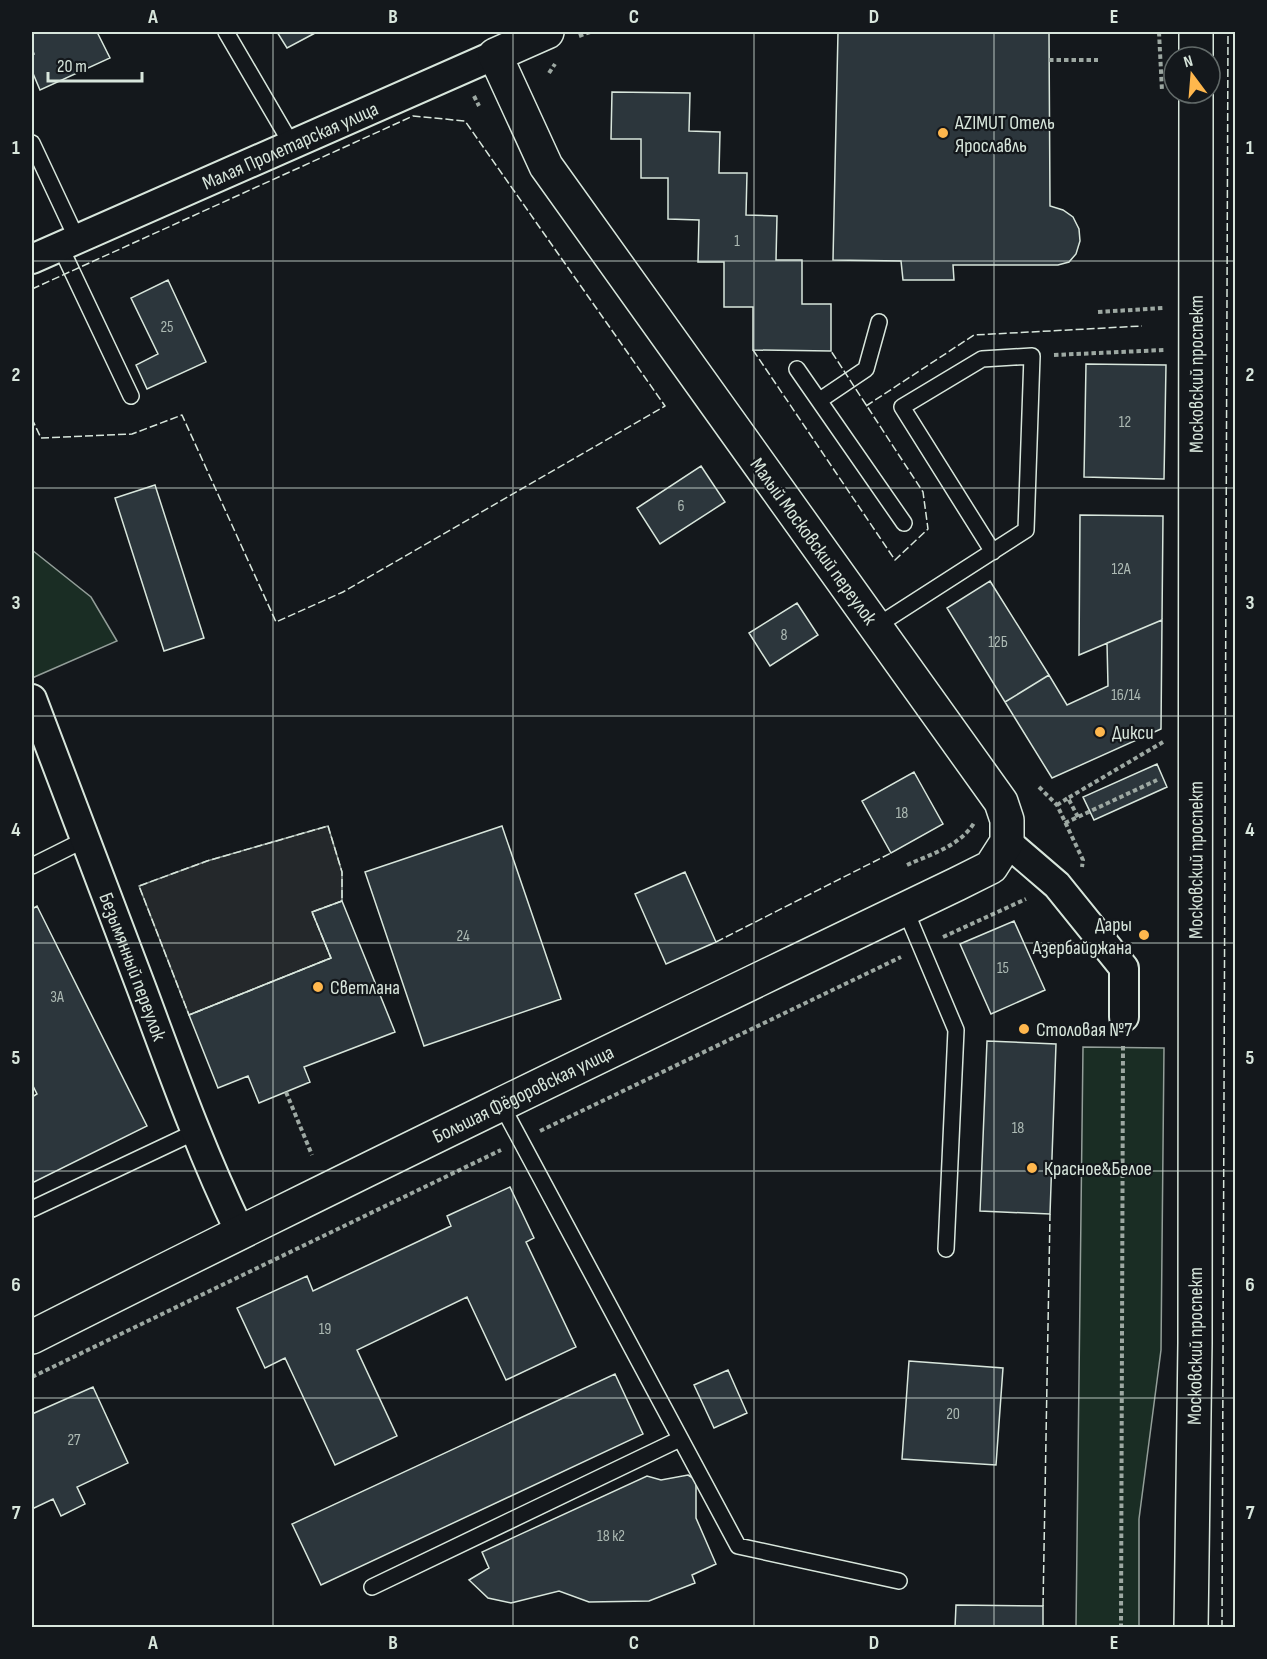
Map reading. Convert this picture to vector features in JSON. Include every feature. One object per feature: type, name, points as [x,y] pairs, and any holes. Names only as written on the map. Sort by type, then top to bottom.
[{"type":"street","name":"Малая Пролетарская улица","points":[[32,259],[547,32]]},
{"type":"street","name":"Малый Московский переулок","points":[[495,55],[546,166],[1001,802],[1007,820],[1007,842]]},
{"type":"street","name":"Московский проспект","points":[[1191,1628],[1195,1320],[1196,105]]},
{"type":"street","name":"Безымянный переулок","points":[[32,699],[195,1132],[240,1232]]},
{"type":"street","name":"Большая Фёдоровская улица","points":[[32,1337],[501,1104],[991,867],[1007,842]]},
{"type":"street","points":[[1007,842],[1057,885],[1124,968],[1124,1017]]},
{"type":"lane","points":[[226,32],[292,145]]},
{"type":"lane","points":[[32,143],[68,242],[131,396]]},
{"type":"lane","points":[[820,400],[866,369],[879,322]]},
{"type":"lane","points":[[875,627],[993,552],[1026,530],[1032,356],[982,359],[902,407],[993,552]]},
{"type":"lane","points":[[798,369],[904,523]]},
{"type":"lane","points":[[32,866],[86,838]]},
{"type":"lane","points":[[905,909],[956,1030],[946,1249]]},
{"type":"lane","points":[[501,1104],[738,1546],[899,1581]]},
{"type":"lane","points":[[32,1209],[195,1132]]},
{"type":"lane","points":[[372,1587],[680,1438]]},
{"type":"path","points":[[1159,32],[1162,100]]},
{"type":"path","points":[[1049,60],[1098,60]]},
{"type":"path","points":[[1098,312],[1170,308]]},
{"type":"path","points":[[1032,356],[1171,350]]},
{"type":"path","points":[[1057,805],[1165,740]]},
{"type":"path","points":[[1065,823],[1157,780]]},
{"type":"path","points":[[1068,798],[1078,817]]},
{"type":"path","points":[[907,865],[959,840],[974,823],[972,814]]},
{"type":"path","points":[[1121,1628],[1124,1017]]},
{"type":"path","points":[[286,1092],[312,1155]]},
{"type":"green space","points":[[32,550],[91,597],[117,641],[32,678]]},
{"type":"green space","points":[[1083,1047],[1164,1048],[1161,1350],[1139,1519],[1139,1627],[1076,1627]]},
{"type":"shaded area","points":[[328,826],[342,872],[342,901],[313,913],[331,958],[189,1015],[139,886],[207,861]]},
{"type":"building","points":[[32,32],[97,32],[110,58],[40,90],[32,71],[32,55],[34,54]]},
{"type":"building","points":[[277,32],[317,32],[287,48]]},
{"type":"building","name":"AZIMUT Отель Ярославль","points":[[838,32],[1049,32],[1050,206],[1063,210],[1073,217],[1079,229],[1080,241],[1076,254],[1069,262],[1058,265],[953,265],[954,280],[903,280],[901,261],[833,260]]},
{"type":"building","points":[[612,92],[690,93],[689,131],[720,132],[719,173],[747,173],[746,215],[777,216],[776,260],[802,260],[802,304],[831,304],[831,351],[753,350],[753,307],[724,307],[724,262],[698,262],[699,220],[668,219],[668,178],[641,178],[641,139],[611,139]]},
{"type":"building","points":[[168,280],[206,362],[147,389],[136,365],[158,354],[131,298]]},
{"type":"building","points":[[1086,364],[1166,365],[1164,479],[1084,477]]},
{"type":"building","points":[[701,466],[725,502],[660,544],[637,508]]},
{"type":"building","points":[[155,485],[204,638],[164,651],[115,498]]},
{"type":"building","points":[[1080,515],[1163,516],[1162,620],[1079,655]]},
{"type":"building","points":[[990,581],[1049,675],[1005,702],[947,608]]},
{"type":"building","points":[[797,603],[818,635],[770,666],[749,633]]},
{"type":"building","points":[[1162,620],[1161,729],[1052,778],[1005,702],[1049,675],[1067,705],[1108,686],[1107,643]]},
{"type":"building","points":[[1157,764],[1167,787],[1094,820],[1083,797]]},
{"type":"building","points":[[914,772],[943,824],[891,853],[862,801]]},
{"type":"building","points":[[502,826],[561,999],[424,1046],[365,872]]},
{"type":"building","points":[[685,872],[716,942],[666,964],[635,894]]},
{"type":"building","name":"Светлана","points":[[342,901],[395,1032],[304,1067],[310,1082],[259,1103],[248,1076],[218,1088],[189,1015],[331,958],[312,912]]},
{"type":"building","points":[[37,906],[147,1126],[32,1183],[32,1097],[37,1094],[32,1084],[32,909]]},
{"type":"building","points":[[1014,921],[1045,990],[991,1014],[960,944]]},
{"type":"building","points":[[987,1041],[1056,1044],[1050,1214],[980,1211]]},
{"type":"building","points":[[510,1187],[534,1238],[526,1242],[576,1347],[506,1380],[467,1297],[357,1350],[397,1436],[335,1465],[285,1358],[265,1368],[237,1308],[307,1276],[313,1291],[451,1226],[447,1216]]},
{"type":"building","points":[[909,1361],[1003,1368],[996,1465],[902,1459]]},
{"type":"building","points":[[728,1370],[747,1413],[714,1428],[694,1385]]},
{"type":"building","points":[[615,1374],[643,1434],[321,1585],[292,1524]]},
{"type":"building","points":[[93,1387],[128,1463],[77,1487],[85,1504],[61,1516],[53,1499],[32,1509],[32,1414]]},
{"type":"building","points":[[688,1475],[696,1480],[696,1518],[716,1564],[692,1575],[695,1583],[649,1601],[589,1602],[559,1591],[511,1603],[488,1598],[469,1580],[489,1568],[482,1552],[647,1476],[661,1480]]},
{"type":"building","points":[[956,1605],[1043,1606],[1043,1628],[955,1628]]},
{"type":"fence","points":[[1222,1628],[1228,32]]},
{"type":"fence","points":[[32,289],[413,116],[465,121],[665,406],[343,592],[276,622],[182,415],[132,434],[41,438],[32,419]]},
{"type":"fence","points":[[866,406],[974,335],[1142,326]]},
{"type":"fence","points":[[753,350],[895,560],[928,529],[923,492],[831,351]]},
{"type":"fence","points":[[328,826],[342,872],[342,901],[312,912],[331,958],[189,1015],[139,886],[207,861],[328,826]]},
{"type":"fence","points":[[716,942],[891,853]]},
{"type":"fence","points":[[1043,1606],[1050,1214]]},
{"type":"place","name":"AZIMUT Отель Ярославль","points":[[943,133]]},
{"type":"place","name":"Дикси","points":[[1100,732]]},
{"type":"place","name":"Дары Азербайджана","points":[[1144,935]]},
{"type":"place","name":"Светлана","points":[[318,987]]},
{"type":"place","name":"Столовая №7","points":[[1024,1029]]},
{"type":"place","name":"Красное&Белое","points":[[1032,1168]]}]
